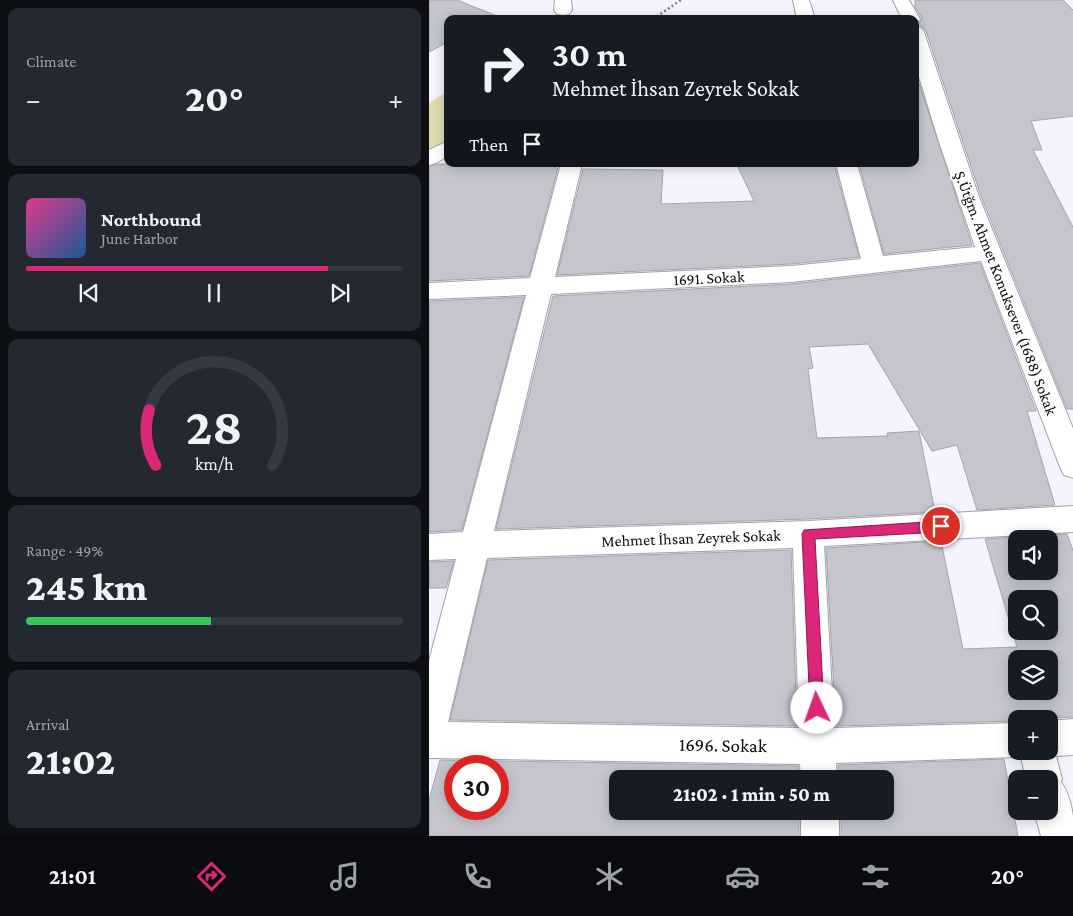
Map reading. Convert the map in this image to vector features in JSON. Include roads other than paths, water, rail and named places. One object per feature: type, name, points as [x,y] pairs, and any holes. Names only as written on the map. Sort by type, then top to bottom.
[{"type":"street","points":[[801,0],[806,15]]},
{"type":"street","points":[[901,0],[909,15]]},
{"type":"street","name":"Ş.Ütğm. Ahmet Konuksever (1688) Sokak","points":[[919,46],[988,252],[1073,467]]},
{"type":"street","points":[[429,158],[444,149]]},
{"type":"street","points":[[429,728],[570,167]]},
{"type":"street","points":[[847,167],[874,265]]},
{"type":"street","name":"1691. Sokak","points":[[429,291],[791,274],[988,252]]},
{"type":"street","name":"Mehmet İhsan Zeyrek Sokak","points":[[429,547],[808,534],[1073,518]]},
{"type":"street","points":[[808,534],[819,763]]},
{"type":"street","points":[[1058,738],[1073,737]]},
{"type":"street","name":"1696. Sokak","points":[[429,740],[819,763],[1008,741]]},
{"type":"street","points":[[820,820],[820,836]]},
{"type":"street","points":[[1056,820],[1060,836]]}]
